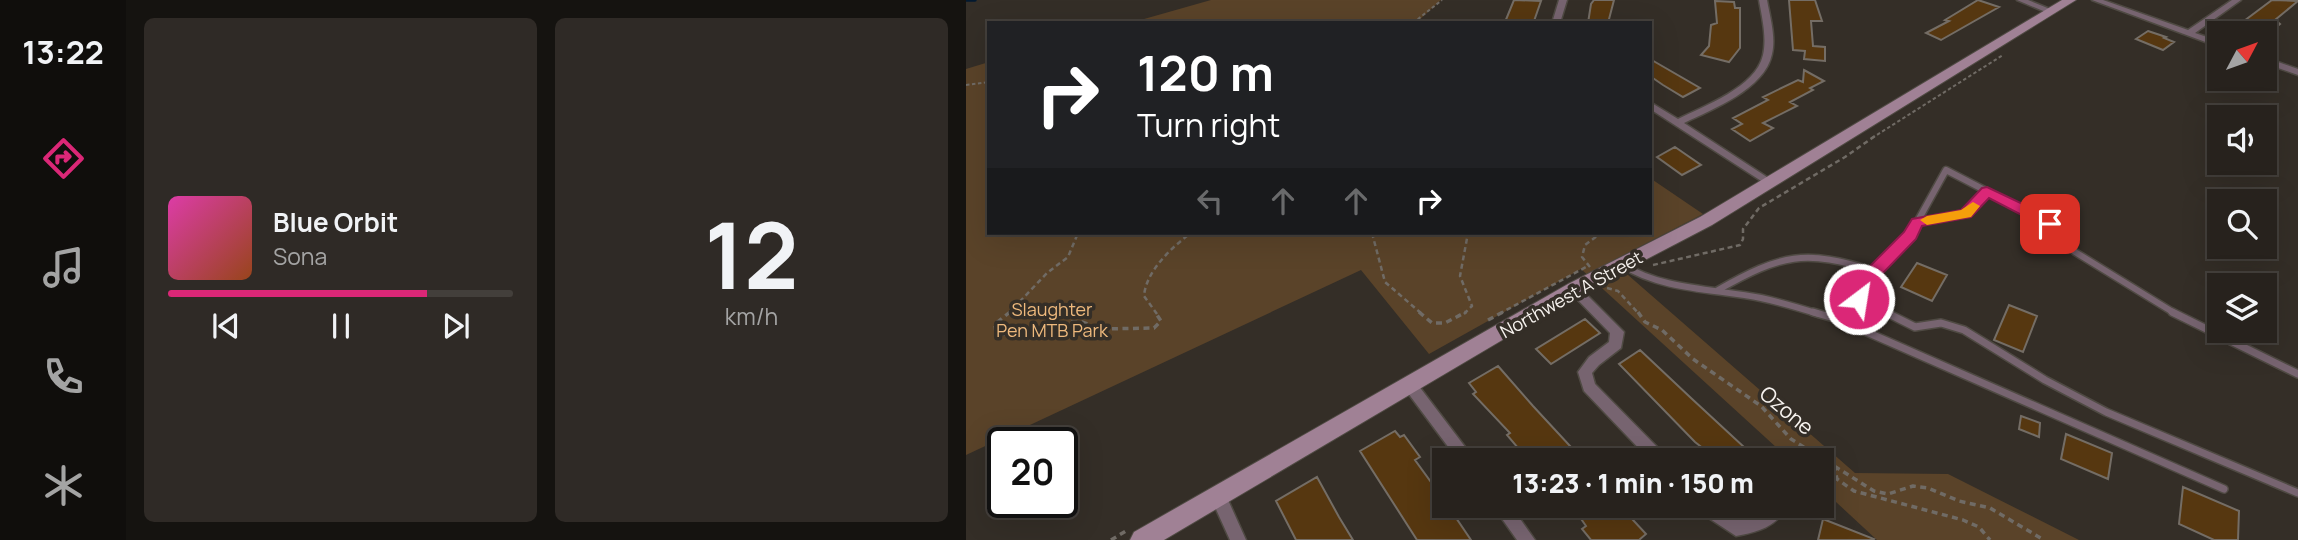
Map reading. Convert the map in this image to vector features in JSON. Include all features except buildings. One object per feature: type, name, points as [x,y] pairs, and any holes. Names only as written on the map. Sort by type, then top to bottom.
[{"type":"street","points":[[1557,21],[1563,0]]},
{"type":"street","points":[[1677,123],[1735,92],[1753,77],[1766,59],[1768,37],[1763,0]]},
{"type":"street","points":[[2021,0],[2051,11]]},
{"type":"street","name":"Northwest A Street","points":[[1142,540],[1574,289],[1706,221],[2070,0]]},
{"type":"street","points":[[2096,0],[2207,40]]},
{"type":"street","points":[[2189,33],[2237,0]]},
{"type":"street","points":[[2277,65],[2298,72]]},
{"type":"street","points":[[1652,106],[1769,183]]},
{"type":"street","points":[[1574,289],[1616,332],[1616,344],[1594,361],[1585,372],[1589,387],[1648,448]]},
{"type":"street","points":[[1410,385],[1458,448]]},
{"type":"street","points":[[1218,496],[1238,540]]},
{"type":"street","points":[[1510,518],[1527,540]]},
{"type":"street","points":[[1722,518],[1736,527],[1759,524],[1766,518]]},
{"type":"lane","points":[[2298,374],[2160,306],[2075,252],[2050,224],[1945,170],[1910,235],[1875,271],[1859,299],[1915,327],[1927,323],[1941,323],[1964,330],[2045,380],[2106,412],[2298,493]]},
{"type":"lane","points":[[1917,222],[1966,214],[1987,192]]},
{"type":"lane","points":[[1718,290],[1752,271],[1788,256],[1829,257],[1875,271]]},
{"type":"lane","points":[[1623,265],[1634,272],[1667,282],[1763,298],[1837,319],[2224,489]]},
{"type":"path","points":[[1416,21],[1442,0]]},
{"type":"path","points":[[1647,265],[1668,264],[1715,250],[1740,246],[1744,238],[1743,229],[1759,208],[1845,157],[2009,51]]},
{"type":"path","points":[[966,85],[987,82]]},
{"type":"path","points":[[1077,235],[1068,257],[1047,273],[1019,305],[995,324],[996,333],[1011,335],[1071,322],[1082,322],[1101,329],[1154,328],[1161,321],[1157,310],[1146,301],[1144,294],[1150,274],[1189,235]]},
{"type":"path","points":[[1372,235],[1385,282],[1432,323],[1445,323],[1462,316],[1472,306],[1460,276],[1468,235]]},
{"type":"path","points":[[1589,266],[1582,257],[1585,245],[1598,235]]},
{"type":"path","name":"Ozone","points":[[1607,288],[1618,291],[1630,301],[1645,322],[1662,330],[1693,359],[1761,406],[1791,439],[1806,448]]},
{"type":"path","points":[[1834,465],[1837,479],[1854,491],[1963,520],[1979,527],[1990,540]]},
{"type":"path","name":"Ozone","points":[[1834,465],[1882,494],[1895,493],[1913,485],[1990,508],[2044,540]]},
{"type":"green space","points":[[1211,0],[1441,0],[1418,21],[1137,21]]},
{"type":"green space","name":"Slaughter Pen MTB Park","points":[[987,63],[987,235],[1652,235],[1652,179],[1703,214],[1612,261],[1826,448],[1777,448],[1581,269],[1429,354],[1361,270],[1026,427],[987,427],[987,445],[966,455],[966,69]]},
{"type":"green space","name":"Slaughter Pen MTB Park","points":[[1834,455],[1855,473],[1948,474],[2079,540],[1877,540],[1834,500]]},
{"type":"waterway","points":[[966,0],[975,0]]},
{"type":"slow traffic","points":[[1927,220],[1966,214],[1973,206]]},
{"type":"route","points":[[1859,299],[1875,271],[1910,235],[1917,222],[1966,214],[1987,192],[2050,224]]}]
